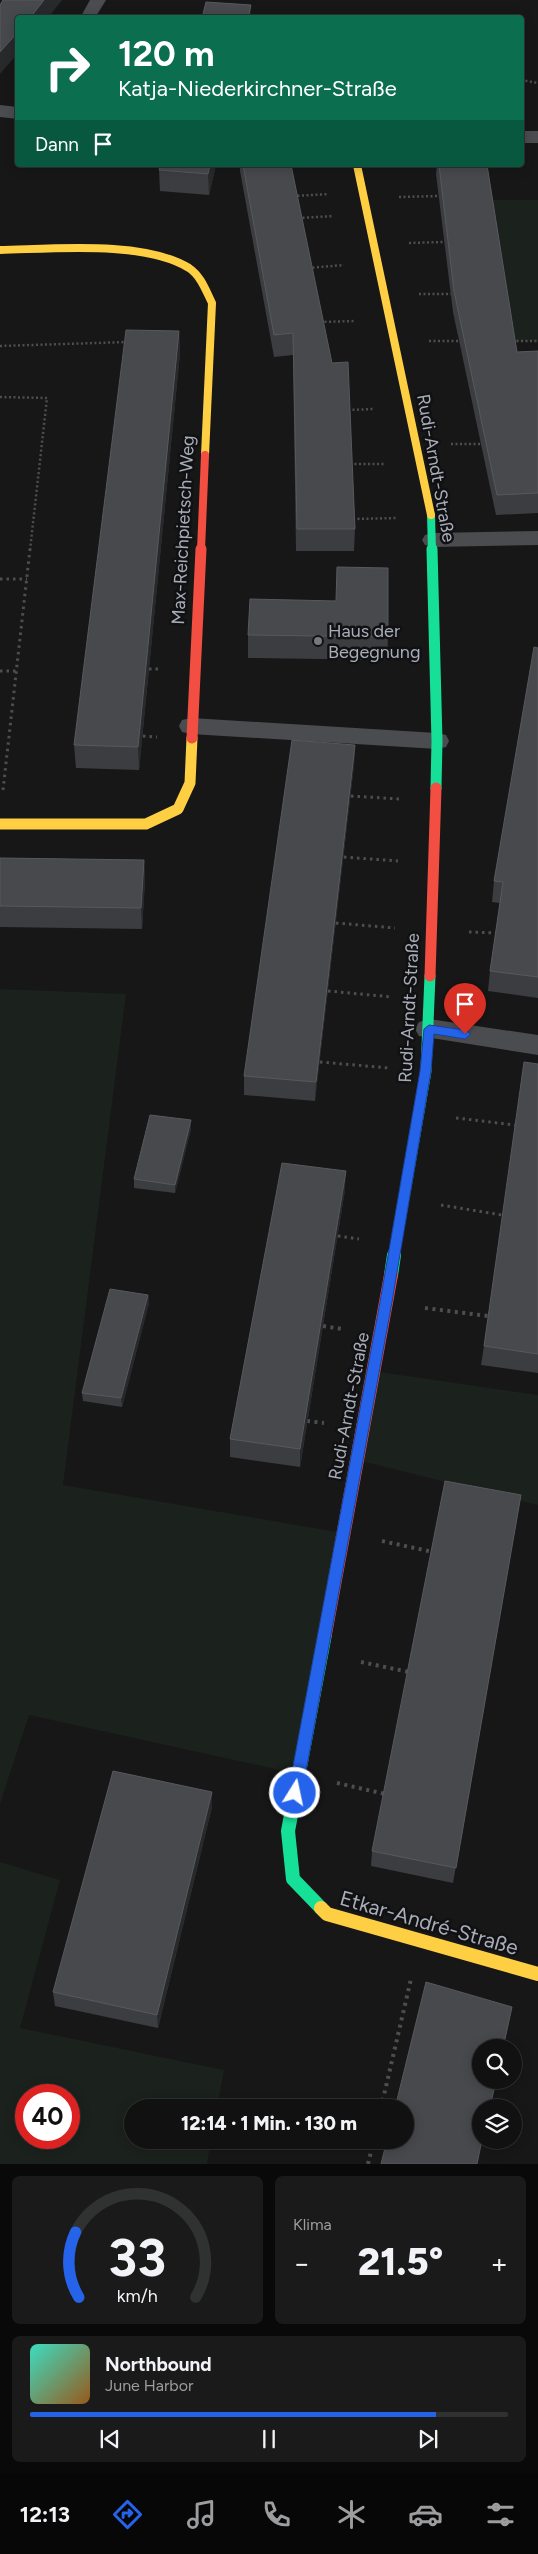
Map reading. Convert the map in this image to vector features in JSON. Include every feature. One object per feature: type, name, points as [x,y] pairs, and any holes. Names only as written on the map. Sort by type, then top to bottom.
[{"type":"street","points":[[0,111],[15,113]]},
{"type":"street","points":[[524,138],[538,137]]},
{"type":"street","name":"Rudi-Arndt-Straße","points":[[293,1879],[288,1831],[386,1302],[426,1071],[429,1029],[432,864],[437,741],[433,540],[431,517],[357,167]]},
{"type":"street","name":"Max-Reichpietsch-Weg","points":[[0,250],[117,252],[152,256],[183,265],[203,280],[212,303],[191,726],[190,783],[178,809],[146,824],[0,824]]},
{"type":"street","points":[[433,540],[538,538]]},
{"type":"street","points":[[191,726],[437,741]]},
{"type":"street","points":[[429,1029],[538,1045]]},
{"type":"street","name":"Etkar-André-Straße","points":[[293,1879],[327,1914],[538,1974]]},
{"type":"lane","points":[[89,15],[98,0]]},
{"type":"path","points":[[524,81],[538,83]]},
{"type":"path","points":[[394,341],[469,341]]},
{"type":"path","points":[[509,341],[538,341]]},
{"type":"path","points":[[0,346],[130,342]]},
{"type":"path","points":[[0,397],[47,398],[3,794]]},
{"type":"path","points":[[353,519],[431,517]]},
{"type":"path","points":[[0,579],[27,579]]},
{"type":"path","points":[[0,671],[16,671]]},
{"type":"path","points":[[351,796],[435,801]]},
{"type":"path","points":[[344,857],[432,864]]},
{"type":"path","points":[[336,923],[431,931],[499,933]]},
{"type":"path","points":[[328,991],[429,1000]]},
{"type":"path","points":[[320,1062],[426,1071]]},
{"type":"path","points":[[418,1113],[515,1125]]},
{"type":"path","points":[[404,1199],[502,1215]]},
{"type":"path","points":[[386,1302],[488,1316]]},
{"type":"path","points":[[343,1533],[433,1552]]},
{"type":"path","points":[[320,1653],[409,1672]]},
{"type":"path","points":[[298,1774],[385,1794]]},
{"type":"path","points":[[383,2099],[420,1941]]},
{"type":"path","points":[[368,2164],[372,2149]]},
{"type":"shaded area","points":[[488,200],[538,200],[538,341],[460,341],[454,320],[507,320]]},
{"type":"shaded area","points":[[0,989],[126,994],[63,1485],[343,1533],[298,1774],[29,1715],[0,1804]]},
{"type":"shaded area","points":[[373,1371],[538,1395],[538,1505],[357,1460]]},
{"type":"shaded area","points":[[0,1862],[60,1880],[20,2028],[224,2070],[219,2099],[124,2099],[124,2149],[210,2149],[207,2164],[0,2164]]},
{"type":"building","points":[[3,0],[44,0],[32,15],[15,15],[15,35],[0,52],[0,5]]},
{"type":"building","points":[[206,2],[251,5],[249,15],[203,15]]},
{"type":"building","points":[[160,167],[210,167],[208,174],[159,170]]},
{"type":"building","points":[[243,167],[291,167],[332,363],[348,362],[355,529],[297,529],[293,333],[274,335]]},
{"type":"building","points":[[439,167],[487,167],[517,352],[538,351],[538,493],[497,495],[454,291]]},
{"type":"building","points":[[126,330],[179,331],[138,747],[74,745]]},
{"type":"building","points":[[337,567],[388,568],[388,637],[248,635],[250,599],[336,601]]},
{"type":"building","points":[[534,647],[538,648],[538,977],[490,971],[503,882],[494,881]]},
{"type":"building","points":[[292,740],[355,745],[316,1082],[244,1076]]},
{"type":"building","points":[[0,858],[144,860],[141,908],[0,906]]},
{"type":"building","points":[[524,1062],[538,1064],[538,1354],[484,1346]]},
{"type":"building","points":[[150,1115],[191,1120],[175,1185],[134,1179]]},
{"type":"building","points":[[282,1163],[346,1171],[300,1449],[230,1439]]},
{"type":"building","points":[[110,1289],[148,1295],[121,1398],[82,1393]]},
{"type":"building","points":[[445,1481],[521,1495],[456,1868],[372,1851]]},
{"type":"building","points":[[113,1771],[212,1792],[157,2015],[53,1992]]},
{"type":"building","points":[[426,1982],[512,2007],[505,2039],[472,2039],[472,2089],[494,2089],[492,2099],[472,2099],[472,2149],[480,2149],[477,2164],[381,2164],[385,2149],[414,2149],[414,2099],[397,2099]]},
{"type":"traffic: fast","points":[[431,515],[437,741],[436,788]]},
{"type":"traffic: fast","points":[[391,1275],[426,1071],[430,976]]},
{"type":"traffic: fast","points":[[321,1908],[293,1879],[288,1831],[325,1634]]},
{"type":"traffic: slow","points":[[357,167],[431,515]]},
{"type":"traffic: slow","points":[[0,250],[98,249],[125,251],[150,254],[172,260],[193,271],[203,284],[212,303],[205,455]]},
{"type":"traffic: slow","points":[[0,824],[146,824],[178,809],[190,783],[192,738]]},
{"type":"traffic: slow","points":[[321,1908],[327,1914],[538,1974]]},
{"type":"traffic: jam","points":[[192,738],[205,455]]},
{"type":"traffic: jam","points":[[430,976],[436,788]]},
{"type":"traffic: jam","points":[[325,1634],[391,1275]]},
{"type":"place","name":"Haus der Begegnung","points":[[318,641]]},
{"type":"route","points":[[295,1793],[386,1302],[426,1071],[429,1029],[465,1034]]}]
